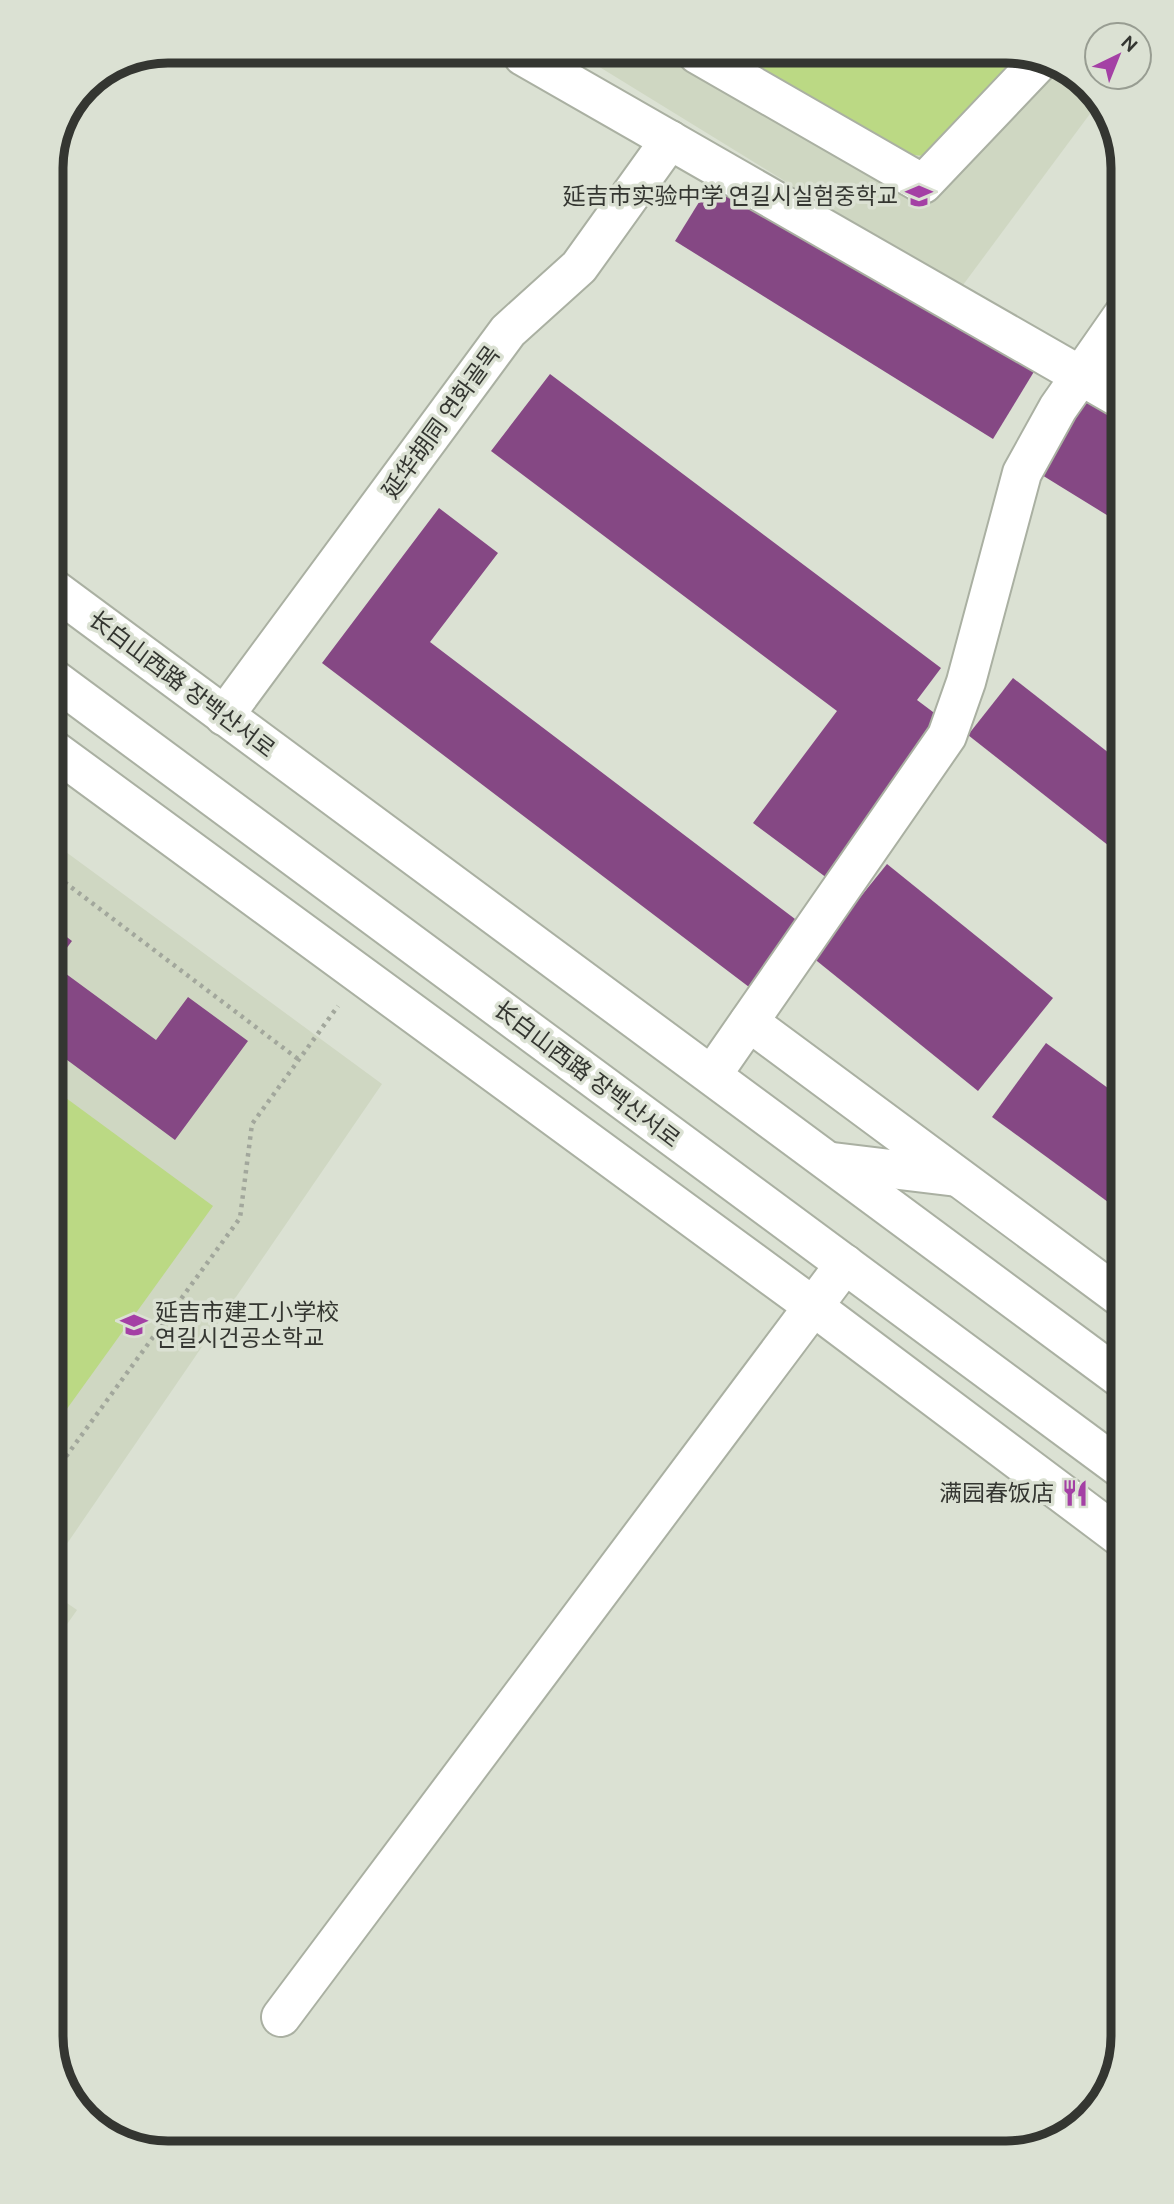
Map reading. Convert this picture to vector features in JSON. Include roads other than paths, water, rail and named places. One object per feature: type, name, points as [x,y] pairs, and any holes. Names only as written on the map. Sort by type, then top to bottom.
[{"type":"street","points":[[535,63],[1111,393]]},
{"type":"street","points":[[713,63],[923,184],[1034,67]]},
{"type":"street","name":"延华胡同 연화골목","points":[[224,716],[509,331],[579,267],[670,140]]},
{"type":"street","points":[[712,1075],[947,736],[966,682],[1022,473],[1079,375],[1111,331]]},
{"type":"street","name":"长白山西路 장백산서로","points":[[63,596],[831,1161],[1111,1371]]},
{"type":"street","name":"长白山西路 장백산서로","points":[[63,686],[1111,1461]]},
{"type":"street","points":[[63,757],[814,1307],[1111,1530]]},
{"type":"street","points":[[748,1023],[1111,1290]]},
{"type":"street","points":[[831,1161],[957,1177]]},
{"type":"street","points":[[281,2017],[845,1264]]},
{"type":"place","name":"延吉市实验中学 연길시실험중학교","points":[[919,196]]},
{"type":"place","name":"延吉市建工小学校 연길시건공소학교","points":[[134,1325]]},
{"type":"place","name":"满园春饭店","points":[[1075,1493]]}]
